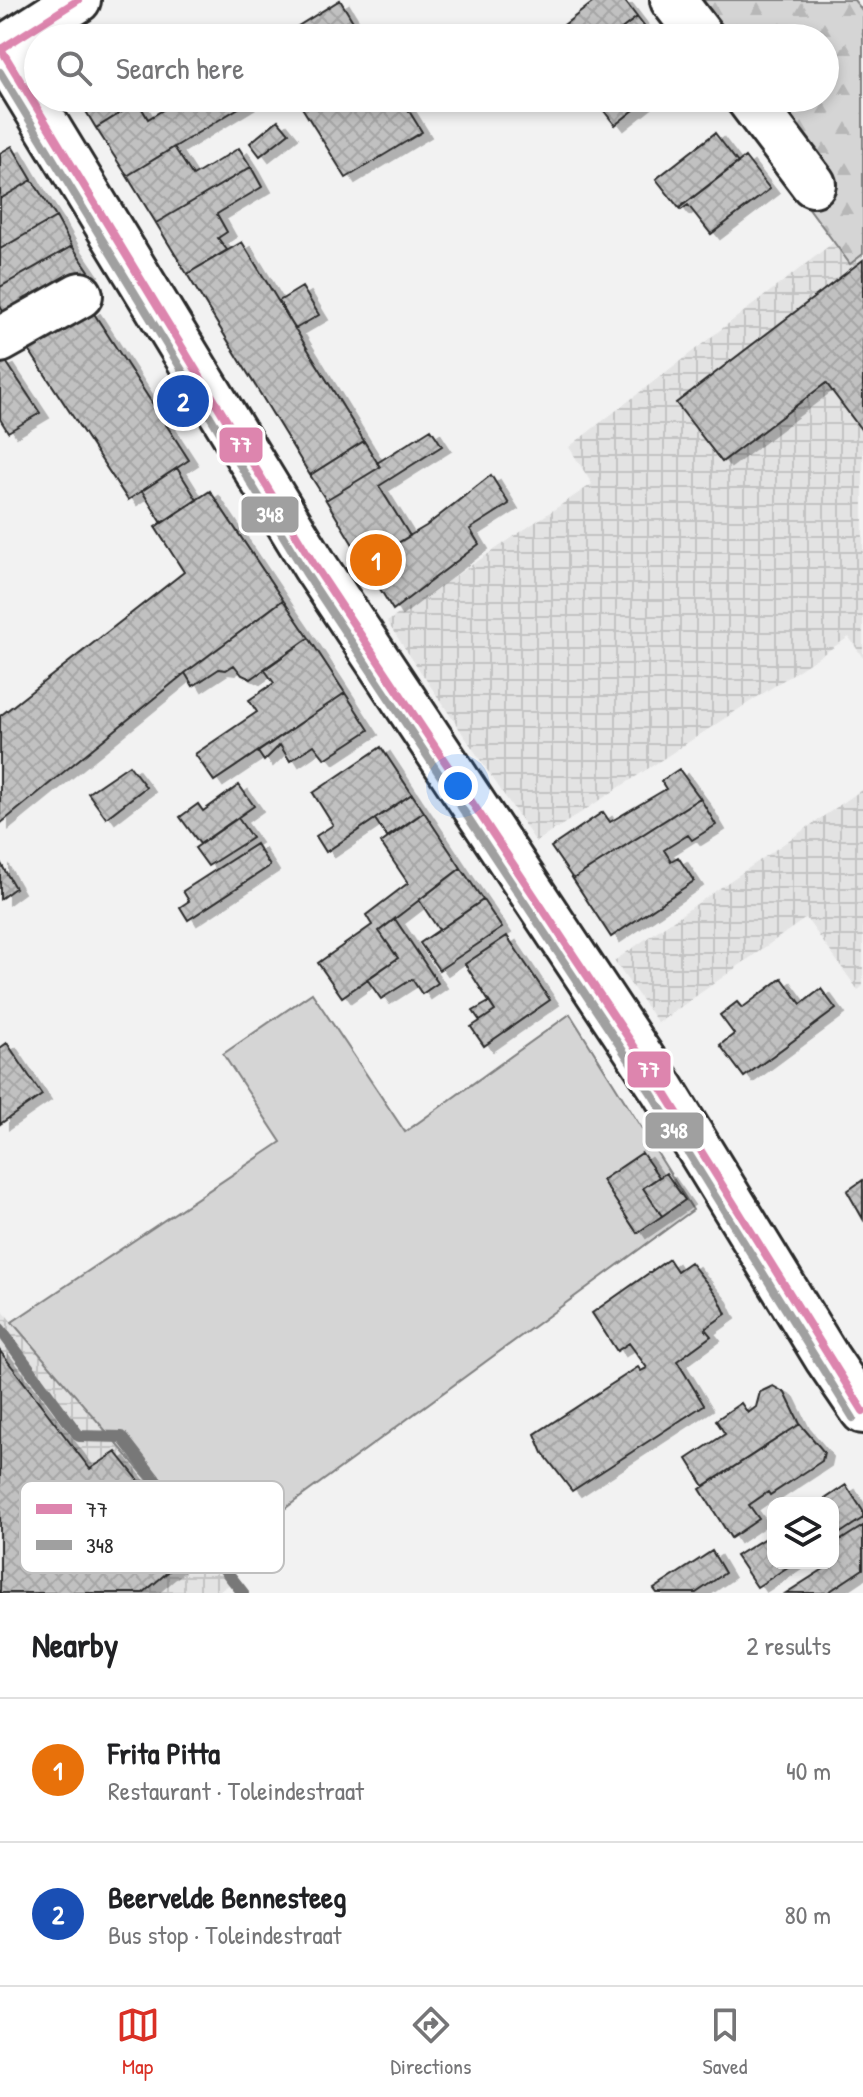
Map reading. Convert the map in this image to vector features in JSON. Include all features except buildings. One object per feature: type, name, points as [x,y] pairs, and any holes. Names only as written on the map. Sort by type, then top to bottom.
[{"type":"street","points":[[40,24],[78,0]]},
{"type":"street","points":[[673,0],[691,24]]},
{"type":"street","points":[[24,34],[0,49],[24,88]]},
{"type":"street","points":[[38,112],[315,566],[663,1090],[827,1358],[863,1411]]},
{"type":"street","points":[[759,112],[813,184]]},
{"type":"street","points":[[0,340],[80,295]]},
{"type":"shaded area","points":[[834,242],[850,263],[863,254],[863,658],[849,637],[536,842],[387,622],[592,484],[569,447]]},
{"type":"shaded area","points":[[863,789],[863,986],[858,990],[806,918],[658,1023],[614,961]]},
{"type":"shaded area","points":[[0,1308],[149,1481],[20,1481],[20,1573],[226,1573],[233,1582],[217,1593],[0,1593]]},
{"type":"green space","points":[[656,0],[854,0],[863,11],[863,254],[850,264],[738,112],[839,112],[839,24],[674,24]]},
{"type":"green space","points":[[312,993],[405,1132],[570,1014],[693,1210],[284,1509],[284,1481],[149,1481],[12,1322],[281,1142],[223,1054]]},
{"type":"waterway","points":[[0,1329],[79,1436],[122,1437],[156,1481]]},
{"type":"waterway","points":[[227,1573],[243,1593]]},
{"type":"transit line","name":"77","points":[[40,24],[78,0]]},
{"type":"transit line","name":"77","points":[[1,49],[24,34]]},
{"type":"transit line","name":"77","points":[[1,49],[24,87]]},
{"type":"transit line","name":"348","points":[[0,72],[24,111]]},
{"type":"transit line","name":"348","points":[[24,112],[305,572],[653,1096],[853,1418]]},
{"type":"transit line","name":"77","points":[[39,112],[315,566],[663,1090],[863,1411]]},
{"type":"place","name":"Beervelde Bennesteeg","points":[[183,401]]},
{"type":"place","name":"Frita Pitta","points":[[376,560]]}]
